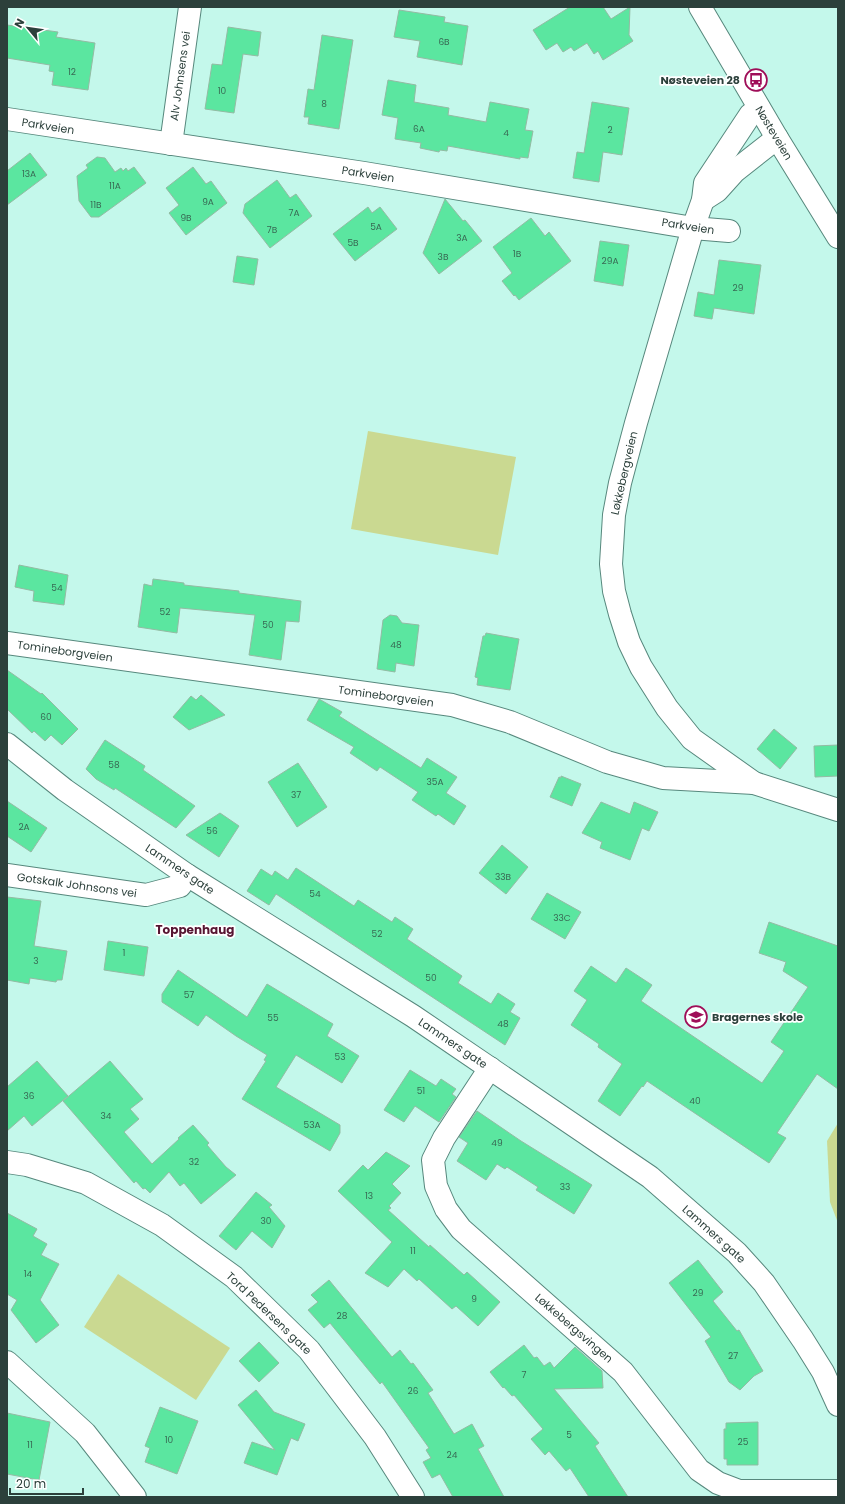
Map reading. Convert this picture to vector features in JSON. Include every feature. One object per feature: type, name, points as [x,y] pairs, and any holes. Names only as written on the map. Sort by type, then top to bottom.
[{"type":"street","name":"Alv Johnsens vei","points":[[171,144],[190,7]]},
{"type":"street","name":"Nøsteveien","points":[[700,7],[838,238]]},
{"type":"street","name":"Løkkebergveien","points":[[759,108],[750,115],[705,183],[704,200],[693,228],[620,483],[612,532],[614,591],[629,642],[641,667],[667,708],[692,739],[754,783],[838,810]]},
{"type":"street","name":"Parkveien","points":[[7,119],[372,174],[693,228],[729,231]]},
{"type":"street","name":"Løkkebergveien","points":[[704,200],[716,191],[735,171],[777,138]]},
{"type":"street","name":"Tomineborgveien","points":[[7,643],[452,705],[510,722],[607,762],[663,778],[754,783]]},
{"type":"street","name":"Lammers gate","points":[[7,744],[65,790],[187,875],[407,1012],[650,1177],[737,1253],[764,1283],[823,1372],[838,1404]]},
{"type":"street","name":"Gotskalk Johnsons vei","points":[[7,875],[146,895],[180,886],[187,875]]},
{"type":"street","name":"Løkkebergsvingen","points":[[490,1068],[444,1138],[433,1160],[436,1186],[446,1209],[461,1229],[623,1372],[699,1470],[718,1483],[739,1491],[838,1491]]},
{"type":"street","name":"Tord Pedersens gate","points":[[7,1162],[27,1165],[86,1183],[162,1225],[234,1277],[309,1350],[375,1437],[413,1497]]},
{"type":"street","points":[[7,1362],[85,1433],[135,1497]]},
{"type":"green space","points":[[368,431],[516,457],[498,555],[351,529]]},
{"type":"green space","points":[[838,1123],[838,1223],[830,1202],[827,1141]]},
{"type":"green space","points":[[118,1274],[230,1348],[196,1400],[84,1327]]},
{"type":"building","points":[[570,7],[603,7],[611,19],[630,7],[629,35],[633,41],[603,60],[598,51],[594,54],[587,43],[574,51],[571,47],[563,52],[557,43],[546,50],[533,30]]},
{"type":"building","points":[[399,10],[445,17],[444,22],[468,26],[462,65],[417,57],[420,41],[394,37]]},
{"type":"building","points":[[7,25],[58,32],[56,37],[95,43],[88,90],[52,85],[54,72],[49,71],[50,65],[7,58]]},
{"type":"building","points":[[228,27],[261,32],[258,56],[243,54],[234,113],[205,109],[212,64],[222,65]]},
{"type":"building","points":[[322,35],[353,40],[339,129],[308,124],[309,117],[304,117],[308,89],[314,90]]},
{"type":"building","points":[[388,80],[416,85],[414,102],[449,108],[448,115],[486,122],[490,102],[529,109],[525,130],[533,131],[528,158],[520,157],[520,159],[448,146],[447,151],[440,150],[439,152],[420,148],[421,143],[395,139],[398,118],[382,115]]},
{"type":"building","points":[[592,102],[629,108],[622,155],[603,152],[599,182],[573,178],[577,152],[584,153]]},
{"type":"building","points":[[30,153],[47,175],[7,205],[7,171]]},
{"type":"building","points":[[97,157],[105,158],[115,172],[121,168],[123,171],[126,168],[128,171],[134,167],[146,183],[99,217],[91,217],[79,201],[77,176],[88,168],[86,165]]},
{"type":"building","points":[[193,167],[206,184],[211,181],[227,203],[186,235],[169,213],[179,205],[166,188]]},
{"type":"building","points":[[277,180],[290,198],[296,194],[312,216],[270,248],[243,213],[245,204]]},
{"type":"building","points":[[445,199],[482,241],[439,274],[423,253]]},
{"type":"building","points":[[368,207],[372,213],[380,207],[397,229],[355,261],[333,234]]},
{"type":"building","points":[[531,218],[545,236],[549,232],[571,261],[519,300],[502,281],[512,273],[493,247]]},
{"type":"building","points":[[600,241],[629,245],[623,286],[594,281]]},
{"type":"building","points":[[237,256],[258,259],[254,285],[233,282]]},
{"type":"building","points":[[719,260],[761,265],[754,314],[714,308],[712,319],[694,316],[698,292],[714,295]]},
{"type":"building","points":[[19,565],[68,575],[64,605],[33,601],[34,591],[15,587]]},
{"type":"building","points":[[153,579],[184,583],[184,585],[239,591],[239,593],[301,601],[299,622],[286,621],[281,660],[249,655],[255,615],[180,608],[177,633],[138,627],[144,584],[152,586]]},
{"type":"building","points":[[390,615],[397,616],[402,623],[419,625],[414,666],[396,663],[395,672],[377,669],[383,620]]},
{"type":"building","points":[[486,633],[519,639],[510,690],[477,685],[478,678],[475,677],[483,636],[485,636]]},
{"type":"building","points":[[7,670],[41,694],[42,693],[78,729],[62,745],[51,735],[45,741],[34,731],[32,733],[7,709]]},
{"type":"building","points":[[201,695],[225,715],[189,730],[173,717],[191,696],[196,700]]},
{"type":"building","points":[[319,699],[342,712],[339,716],[421,768],[427,758],[457,777],[446,793],[466,806],[454,825],[438,814],[436,816],[412,800],[418,792],[380,767],[377,771],[350,753],[354,747],[307,720]]},
{"type":"building","points":[[774,729],[797,748],[780,769],[757,749]]},
{"type":"building","points":[[105,740],[145,766],[143,770],[195,806],[176,828],[115,788],[114,790],[96,779],[86,769]]},
{"type":"building","points":[[838,745],[838,776],[815,777],[814,746]]},
{"type":"building","points":[[298,763],[327,807],[297,827],[268,782]]},
{"type":"building","points":[[561,776],[581,784],[572,806],[550,797],[559,777],[561,778]]},
{"type":"building","points":[[7,801],[47,828],[31,852],[7,836]]},
{"type":"building","points":[[601,802],[630,814],[634,802],[658,812],[649,831],[642,828],[630,860],[600,848],[602,842],[582,833]]},
{"type":"building","points":[[220,813],[239,826],[219,857],[186,835]]},
{"type":"building","points":[[502,845],[528,867],[506,894],[479,873]]},
{"type":"building","points":[[296,868],[354,906],[358,900],[392,922],[395,917],[413,929],[407,939],[462,976],[458,983],[491,1004],[498,993],[515,1004],[510,1012],[520,1018],[505,1045],[276,894],[269,905],[247,891],[261,869],[272,876],[275,871],[288,880]]},
{"type":"building","points":[[547,893],[581,912],[565,939],[531,919]]},
{"type":"building","points":[[7,897],[41,901],[34,946],[67,951],[62,980],[57,980],[56,982],[30,978],[29,984],[7,980]]},
{"type":"building","points":[[769,922],[838,946],[838,1089],[817,1074],[777,1133],[786,1138],[769,1163],[647,1081],[620,1116],[598,1101],[622,1064],[598,1047],[599,1044],[571,1025],[587,1000],[574,991],[591,966],[616,983],[626,968],[652,985],[641,1001],[762,1083],[784,1051],[771,1042],[808,987],[783,971],[786,962],[759,953]]},
{"type":"building","points":[[108,941],[148,947],[144,976],[104,970]]},
{"type":"building","points":[[178,970],[247,1017],[267,984],[333,1024],[327,1036],[359,1056],[342,1083],[296,1055],[276,1087],[340,1125],[340,1133],[330,1151],[242,1099],[266,1061],[264,1060],[267,1055],[206,1015],[198,1026],[162,1002],[162,994]]},
{"type":"building","points":[[37,1061],[68,1096],[32,1126],[24,1116],[7,1131],[7,1087]]},
{"type":"building","points":[[110,1061],[143,1099],[130,1109],[139,1119],[124,1132],[152,1164],[193,1125],[209,1143],[207,1145],[226,1167],[236,1175],[201,1204],[184,1183],[180,1186],[169,1172],[150,1193],[145,1188],[143,1189],[136,1181],[134,1183],[63,1101]]},
{"type":"building","points":[[410,1070],[436,1086],[441,1079],[456,1089],[452,1094],[456,1097],[439,1122],[415,1106],[404,1122],[384,1110]]},
{"type":"building","points":[[477,1111],[521,1141],[592,1185],[574,1214],[536,1190],[538,1187],[507,1167],[505,1169],[497,1164],[486,1180],[457,1161],[468,1143],[459,1137]]},
{"type":"building","points":[[386,1152],[410,1166],[392,1184],[401,1193],[389,1206],[391,1208],[388,1210],[429,1247],[430,1245],[464,1275],[467,1272],[500,1302],[478,1326],[456,1306],[452,1309],[419,1279],[417,1281],[404,1269],[388,1287],[365,1273],[392,1242],[338,1191],[363,1165],[368,1170]]},
{"type":"building","points":[[256,1192],[272,1205],[269,1207],[285,1226],[272,1248],[252,1231],[236,1250],[219,1236]]},
{"type":"building","points":[[7,1213],[37,1229],[33,1236],[47,1244],[41,1255],[59,1264],[40,1300],[59,1325],[36,1343],[11,1310],[17,1300],[7,1294]]},
{"type":"building","points":[[698,1260],[723,1292],[713,1301],[737,1331],[739,1330],[763,1371],[754,1376],[740,1390],[729,1382],[705,1341],[711,1337],[669,1283]]},
{"type":"building","points":[[329,1280],[392,1357],[400,1350],[411,1364],[413,1363],[433,1390],[428,1393],[454,1434],[472,1424],[484,1446],[478,1449],[504,1497],[453,1497],[440,1474],[432,1478],[423,1462],[431,1458],[426,1450],[429,1448],[382,1382],[380,1384],[330,1323],[324,1328],[308,1310],[318,1302],[311,1295]]},
{"type":"building","points":[[259,1342],[279,1363],[259,1382],[239,1361]]},
{"type":"building","points":[[524,1345],[534,1358],[537,1357],[544,1366],[550,1362],[554,1368],[575,1347],[602,1371],[603,1388],[554,1389],[599,1443],[595,1446],[628,1497],[589,1497],[570,1468],[566,1471],[549,1451],[545,1455],[531,1439],[543,1429],[514,1395],[512,1396],[504,1387],[503,1388],[490,1372]]},
{"type":"building","points":[[256,1390],[274,1412],[305,1424],[298,1441],[291,1438],[277,1475],[244,1463],[252,1442],[275,1450],[238,1405]]},
{"type":"building","points":[[160,1407],[198,1421],[177,1474],[145,1462],[150,1448],[145,1446]]},
{"type":"building","points":[[7,1413],[50,1422],[39,1480],[7,1474]]},
{"type":"building","points":[[758,1422],[758,1465],[727,1465],[727,1459],[724,1459],[724,1429],[726,1429],[726,1423]]},
{"type":"place","name":"Nøsteveien 28","points":[[756,80]]},
{"type":"place","name":"Bragernes skole","points":[[696,1017]]},
{"type":"district","name":"Toppenhaug","points":[[195,929]]}]
